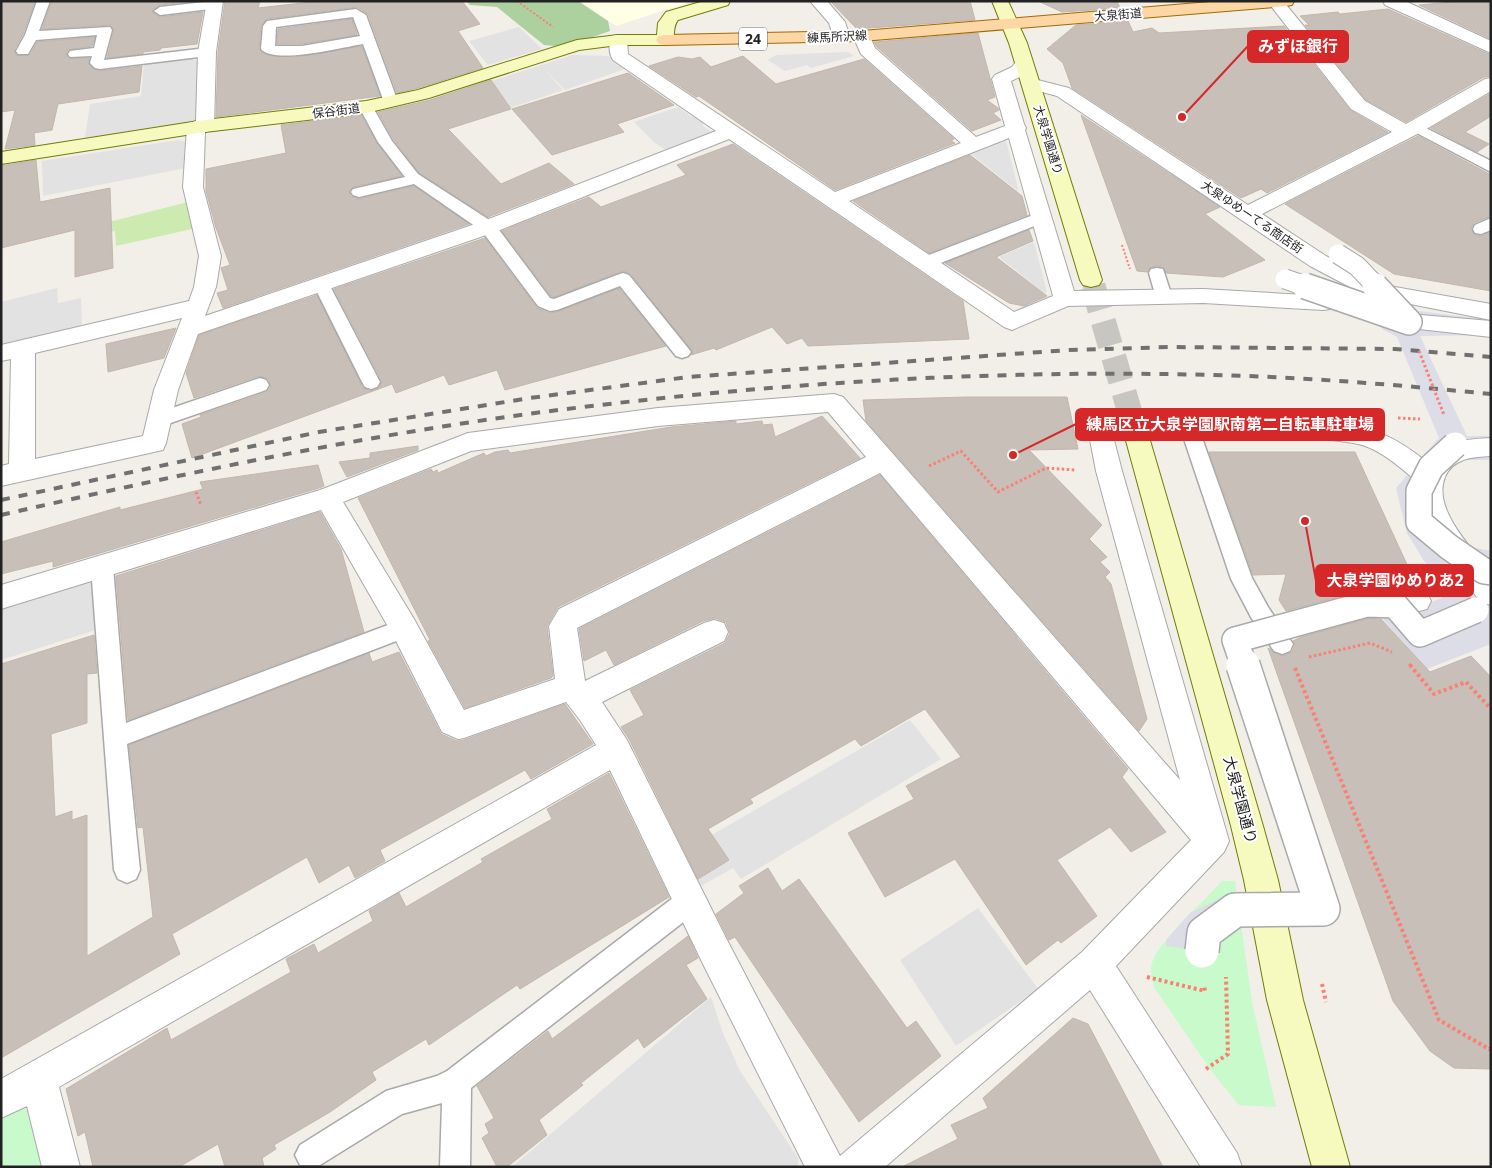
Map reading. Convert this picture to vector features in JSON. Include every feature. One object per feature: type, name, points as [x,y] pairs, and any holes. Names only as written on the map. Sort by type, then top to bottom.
[{"type":"main road","name":"大泉街道","points":[[1010,24],[1281,2]]},
{"type":"main road","name":"練馬所沢線","points":[[665,40],[841,37],[1010,24]]},
{"type":"street","points":[[665,40],[666,23],[672,16],[722,1]]},
{"type":"street","points":[[818,1],[837,22],[841,37]]},
{"type":"street","name":"大泉学園通り","points":[[1000,1],[1024,63],[1091,280]]},
{"type":"street","points":[[1391,1],[1491,48]]},
{"type":"street","points":[[1281,2],[1358,105],[1411,130]]},
{"type":"street","points":[[198,306],[12,350],[12,474],[154,443],[166,390],[190,329],[205,287],[210,256],[193,187],[201,127],[206,52],[215,3]]},
{"type":"street","points":[[862,36],[867,50],[974,145]]},
{"type":"street","name":"保谷街道","points":[[1,158],[201,127],[366,107],[422,94],[577,45],[618,40],[665,40]]},
{"type":"street","points":[[618,40],[619,56],[927,262],[1012,322],[1065,299],[1203,296],[1323,303],[1369,298],[1373,290]]},
{"type":"street","points":[[1024,63],[1018,71],[1001,79],[1017,128],[1065,299]]},
{"type":"street","name":"大泉ゆめーてる商店街","points":[[1030,83],[1064,92],[1318,261],[1348,278],[1373,290],[1491,312]]},
{"type":"street","points":[[1247,214],[1411,130],[1491,83]]},
{"type":"street","points":[[833,200],[1017,128]]},
{"type":"street","points":[[190,329],[488,227],[730,132]]},
{"type":"street","points":[[1338,254],[1357,266],[1410,326]]},
{"type":"street","points":[[1285,279],[1410,326]]},
{"type":"street","points":[[1384,327],[1491,329]]},
{"type":"street","points":[[1,597],[327,498],[468,442],[658,417],[834,403],[1213,841]]},
{"type":"street","points":[[1213,841],[1109,471],[1102,440],[1107,430],[1117,426],[1188,424],[1331,431],[1360,435],[1381,442],[1400,454],[1431,479]]},
{"type":"street","name":"大泉学園通り","points":[[1137,437],[1247,826],[1261,880],[1285,1000],[1330,1167]]},
{"type":"street","points":[[1455,445],[1431,467],[1419,491],[1419,522],[1449,547],[1487,590]]},
{"type":"street","points":[[1487,590],[1463,560],[1443,529],[1429,498],[1431,479],[1438,464],[1451,453],[1469,448],[1491,447]]},
{"type":"street","points":[[826,1167],[714,950],[616,750],[591,710],[575,692],[563,626],[569,617],[890,470]]},
{"type":"street","points":[[327,498],[404,628],[453,722],[458,725],[575,692],[714,632]]},
{"type":"street","points":[[1202,951],[1204,934],[1235,910],[1323,909],[1235,640],[1367,604],[1406,603],[1420,634],[1487,590]]},
{"type":"street","points":[[1,1100],[616,750]]},
{"type":"street","points":[[855,1167],[1094,964],[1213,841]]},
{"type":"street","points":[[1094,964],[1224,1167]]},
{"type":"street","points":[[39,1079],[61,1167]]},
{"type":"lane","points":[[32,36],[30,34],[44,1]]},
{"type":"lane","points":[[160,11],[215,3]]},
{"type":"lane","points":[[366,39],[307,49],[276,52],[268,49],[270,26],[272,24],[352,12],[358,15],[391,102]]},
{"type":"lane","points":[[23,51],[27,41],[32,36],[105,30],[98,63],[100,65],[206,52]]},
{"type":"lane","points":[[76,54],[100,51]]},
{"type":"lane","points":[[366,107],[385,142],[415,178],[488,227],[544,302],[550,305],[557,304],[623,279],[682,352]]},
{"type":"lane","points":[[1411,130],[1491,167]]},
{"type":"lane","points":[[359,192],[415,178]]},
{"type":"lane","points":[[927,262],[1041,217]]},
{"type":"lane","points":[[1157,273],[1163,297]]},
{"type":"lane","points":[[321,284],[371,382]]},
{"type":"lane","points":[[159,420],[260,385]]},
{"type":"lane","points":[[1188,424],[1242,579],[1260,613],[1287,652]]},
{"type":"lane","points":[[102,567],[114,738],[127,870]]},
{"type":"lane","points":[[114,738],[404,628]]},
{"type":"lane","points":[[310,1155],[396,1101],[441,1089],[457,1081],[691,900]]},
{"type":"lane","points":[[455,1167],[457,1081]]},
{"type":"path","points":[[517,1],[577,45]]},
{"type":"path","points":[[1122,245],[1131,271]]},
{"type":"path","points":[[1410,326],[1455,445]]},
{"type":"path","points":[[1392,418],[1420,419]]},
{"type":"path","points":[[890,470],[961,451],[998,492],[1046,468],[1109,471]]},
{"type":"path","points":[[1300,658],[1370,643],[1395,653]]},
{"type":"path","points":[[1287,652],[1439,1020],[1488,1049],[1491,1048]]},
{"type":"path","points":[[1403,657],[1434,694],[1466,682],[1491,709]]},
{"type":"shaded area","points":[[579,1],[693,1],[616,26]]},
{"type":"shaded area","points":[[519,27],[542,49],[488,65],[469,41]]},
{"type":"shaded area","points":[[848,52],[854,56],[811,68],[807,65],[785,71],[768,60],[776,55]]},
{"type":"shaded area","points":[[573,55],[609,56],[625,69],[565,90],[543,68],[563,90],[507,109],[482,84]]},
{"type":"shaded area","points":[[190,58],[201,62],[198,118],[195,121],[85,138],[90,104],[141,96],[144,64]]},
{"type":"shaded area","points":[[678,107],[692,117],[696,115],[706,122],[702,125],[711,132],[666,150],[654,142],[634,122]]},
{"type":"shaded area","points":[[178,140],[186,142],[186,168],[43,196],[42,161]]},
{"type":"shaded area","points":[[1006,140],[1019,192],[970,153]]},
{"type":"shaded area","points":[[1034,242],[1047,292],[1044,293],[999,257]]},
{"type":"shaded area","points":[[1338,250],[1411,310],[1491,320],[1491,335],[1420,336],[1467,436],[1491,436],[1491,460],[1461,460],[1439,472],[1440,530],[1470,547],[1491,551],[1491,644],[1427,669],[1380,616],[1361,616],[1244,649],[1332,921],[1245,920],[1218,939],[1214,953],[1166,946],[1166,940],[1190,913],[1229,894],[1312,896],[1224,632],[1349,601],[1345,592],[1404,587],[1421,606],[1442,598],[1438,584],[1407,533],[1396,488],[1439,438],[1397,337],[1382,329],[1380,322],[1386,308],[1326,257]]},
{"type":"shaded area","points":[[57,288],[58,303],[81,298],[82,326],[1,345],[1,302]]},
{"type":"shaded area","points":[[84,580],[94,585],[96,630],[1,660],[1,605]]},
{"type":"shaded area","points":[[910,720],[941,759],[741,879],[733,868],[701,886],[684,851]]},
{"type":"shaded area","points":[[978,908],[1038,989],[956,1046],[900,960]]},
{"type":"shaded area","points":[[711,997],[723,1033],[740,1071],[798,1158],[798,1167],[512,1167]]},
{"type":"green space","points":[[466,1],[578,1],[608,21],[610,31],[581,41],[556,46],[544,45],[497,7],[470,5]]},
{"type":"green space","points":[[192,201],[192,229],[116,246],[115,231],[91,236],[89,227]]},
{"type":"green space","points":[[1222,881],[1235,881],[1252,1002],[1276,1107],[1239,1105],[1212,1072],[1154,987],[1152,981],[1152,963],[1165,941]]},
{"type":"green space","points":[[21,1107],[38,1115],[48,1167],[1,1167],[1,1119]]},
{"type":"building","points":[[1,1],[35,1],[23,34],[14,50],[16,55],[30,55],[37,42],[95,37],[92,46],[68,50],[66,53],[68,58],[89,58],[89,64],[94,69],[100,71],[142,66],[139,92],[58,104],[52,130],[34,133],[35,145],[5,149],[15,110],[1,112]]},
{"type":"building","points":[[52,1],[194,1],[160,5],[152,12],[160,17],[203,12],[197,44],[161,48],[160,50],[143,52],[143,54],[107,58],[114,30],[110,25],[42,29]]},
{"type":"building","points":[[225,1],[260,1],[258,8],[320,1],[462,1],[480,24],[458,31],[483,68],[397,93],[368,14],[357,7],[267,19],[261,26],[259,49],[268,55],[294,57],[362,46],[380,96],[216,117],[218,52]]},
{"type":"building","points":[[830,1],[970,1],[975,20],[857,29]]},
{"type":"building","points":[[1038,1],[1117,1],[1120,8],[1062,12]]},
{"type":"building","points":[[1462,1],[1491,1],[1491,39],[1419,5]]},
{"type":"building","points":[[1388,9],[1491,55],[1491,76],[1484,77],[1406,122],[1366,100],[1305,25],[1309,25],[1300,16]]},
{"type":"building","points":[[352,19],[357,35],[302,44],[277,44],[278,29]]},
{"type":"building","points":[[1128,21],[1133,32],[1152,28],[1159,33],[1284,26],[1350,110],[1388,132],[1267,193],[1261,189],[1241,198],[1072,88],[1063,63],[1047,49],[1076,25]]},
{"type":"building","points":[[978,33],[995,97],[987,100],[998,108],[999,110],[993,113],[1001,120],[972,131],[877,47],[874,42]]},
{"type":"building","points":[[743,56],[776,84],[864,59],[954,139],[951,141],[955,143],[835,190],[699,96],[696,97],[649,66],[678,57],[692,59],[700,57],[711,67]]},
{"type":"building","points":[[628,73],[674,105],[617,124],[624,132],[552,155],[512,109]]},
{"type":"building","points":[[491,80],[511,109],[448,129],[501,184],[549,163],[574,184],[488,217],[419,173],[394,140],[378,112],[430,100]]},
{"type":"building","points":[[1491,93],[1491,116],[1465,132],[1489,144],[1477,152],[1431,128]]},
{"type":"building","points":[[361,115],[377,143],[402,176],[353,187],[349,191],[351,196],[359,199],[414,186],[469,224],[223,308],[217,293],[228,290],[221,268],[230,265],[216,228],[206,191],[206,169],[286,153],[281,125]]},
{"type":"building","points":[[1081,115],[1220,207],[1205,214],[1265,260],[1223,277],[1166,273],[1163,267],[1157,266],[1151,267],[1147,272],[1137,271]]},
{"type":"building","points":[[1418,136],[1491,175],[1491,216],[1474,223],[1471,228],[1475,235],[1482,236],[1491,232],[1491,291],[1394,274],[1285,204]]},
{"type":"building","points":[[733,144],[963,301],[969,339],[808,346],[802,338],[787,344],[772,327],[716,350],[714,348],[691,355],[693,352],[630,273],[622,271],[554,297],[551,296],[502,231],[589,197],[601,207],[686,175],[677,165]]},
{"type":"building","points":[[970,155],[1022,196],[1027,215],[929,253],[853,201]]},
{"type":"building","points":[[36,160],[40,202],[110,188],[113,268],[75,277],[75,230],[1,248],[1,166]]},
{"type":"building","points":[[1029,230],[1033,241],[996,257],[1047,296],[1024,306],[1009,303],[945,263]]},
{"type":"building","points":[[485,238],[537,308],[549,313],[557,312],[619,288],[666,346],[505,390],[497,370],[449,385],[444,375],[396,393],[392,384],[192,458],[182,424],[201,417],[200,415],[267,392],[271,386],[268,379],[259,376],[194,398],[186,373],[199,335],[317,295],[363,388],[370,391],[378,389],[382,381],[334,289]]},
{"type":"building","points":[[176,328],[164,358],[108,372],[106,344]]},
{"type":"building","points":[[1067,397],[1078,449],[1029,450],[1102,525],[1089,539],[1107,557],[1100,562],[1110,572],[1105,577],[1111,584],[1147,719],[1139,731],[866,421],[863,400]]},
{"type":"building","points":[[822,416],[860,458],[558,607],[547,626],[553,676],[465,708],[428,641],[430,640],[358,498],[431,469],[433,472],[437,470],[438,473],[484,453],[486,456],[508,450],[510,453],[671,427],[736,421],[736,424],[762,421],[763,425],[772,424],[775,437]]},
{"type":"building","points":[[418,446],[418,450],[347,477],[339,462],[370,458],[370,453]]},
{"type":"building","points":[[1209,452],[1355,452],[1411,573],[1352,574],[1363,590],[1286,611],[1279,600],[1286,574],[1253,575]]},
{"type":"building","points":[[318,465],[324,486],[319,488],[53,567],[53,561],[1,574],[1,542],[120,507],[120,510],[203,489],[200,482]]},
{"type":"building","points":[[880,475],[1128,769],[1122,777],[1166,832],[1131,852],[1110,827],[1057,860],[1097,916],[1061,943],[1058,940],[1026,965],[955,859],[885,897],[848,833],[914,799],[906,786],[961,757],[925,709],[861,746],[855,739],[750,799],[753,803],[708,829],[729,860],[698,879],[629,739],[621,727],[644,715],[630,690],[725,643],[730,633],[726,622],[715,618],[703,621],[614,665],[606,650],[584,661],[579,629]]},
{"type":"building","points":[[320,512],[341,549],[364,632],[128,720],[116,576]]},
{"type":"building","points":[[1369,618],[1381,619],[1430,672],[1471,656],[1491,677],[1491,1069],[1454,1068],[1430,1051],[1393,1001],[1268,648],[1283,656],[1292,652],[1295,645],[1293,641],[1301,637]]},
{"type":"building","points":[[94,635],[97,673],[87,674],[87,723],[51,734],[55,817],[72,811],[72,820],[87,815],[87,956],[153,917],[143,827],[138,828],[129,745],[369,653],[372,662],[399,652],[441,734],[457,741],[464,740],[565,704],[593,744],[531,779],[525,770],[380,850],[385,861],[355,878],[349,865],[319,883],[307,857],[172,934],[180,954],[1,1058],[1,664]]},
{"type":"building","points":[[609,773],[669,897],[520,989],[517,985],[429,1045],[426,1039],[372,1072],[376,1080],[330,1112],[274,1145],[276,1149],[262,1158],[264,1167],[225,1167],[218,1144],[179,1167],[93,1167],[85,1132],[78,1136],[66,1089],[167,1028],[171,1040],[291,972],[286,959],[314,944],[318,953],[373,921],[369,911],[399,893],[406,907],[483,862],[481,859],[552,819],[547,809]]},
{"type":"building","points":[[768,868],[782,891],[799,879],[907,1028],[916,1021],[941,1056],[859,1122],[735,937],[729,940],[716,914],[744,893],[739,886]]},
{"type":"building","points":[[688,936],[698,958],[686,965],[707,999],[644,1048],[638,1038],[581,1083],[583,1085],[539,1120],[547,1135],[507,1167],[497,1167],[482,1138],[489,1133],[485,1124],[494,1118],[477,1086],[548,1031],[552,1039]]},
{"type":"building","points":[[1073,1018],[1088,1024],[1163,1167],[902,1167],[958,1139],[951,1125],[988,1108],[983,1098]]},
{"type":"tunnel","points":[[1091,280],[1093,287]]},
{"type":"tunnel","points":[[1093,286],[1137,437]]},
{"type":"railway","points":[[1,500],[319,432],[530,398],[688,377],[1069,350],[1171,347],[1395,349],[1491,357]]},
{"type":"railway","points":[[1,515],[200,471],[400,433],[619,403],[788,387],[958,377],[1042,374],[1127,374],[1282,378],[1491,394]]},
{"type":"place","name":"みずほ銀行","points":[[1182,117]]},
{"type":"place","name":"練馬区立大泉学園駅南第二自転車駐車場","points":[[1013,455]]},
{"type":"place","name":"大泉学園ゆめりあ2","points":[[1305,521]]}]
